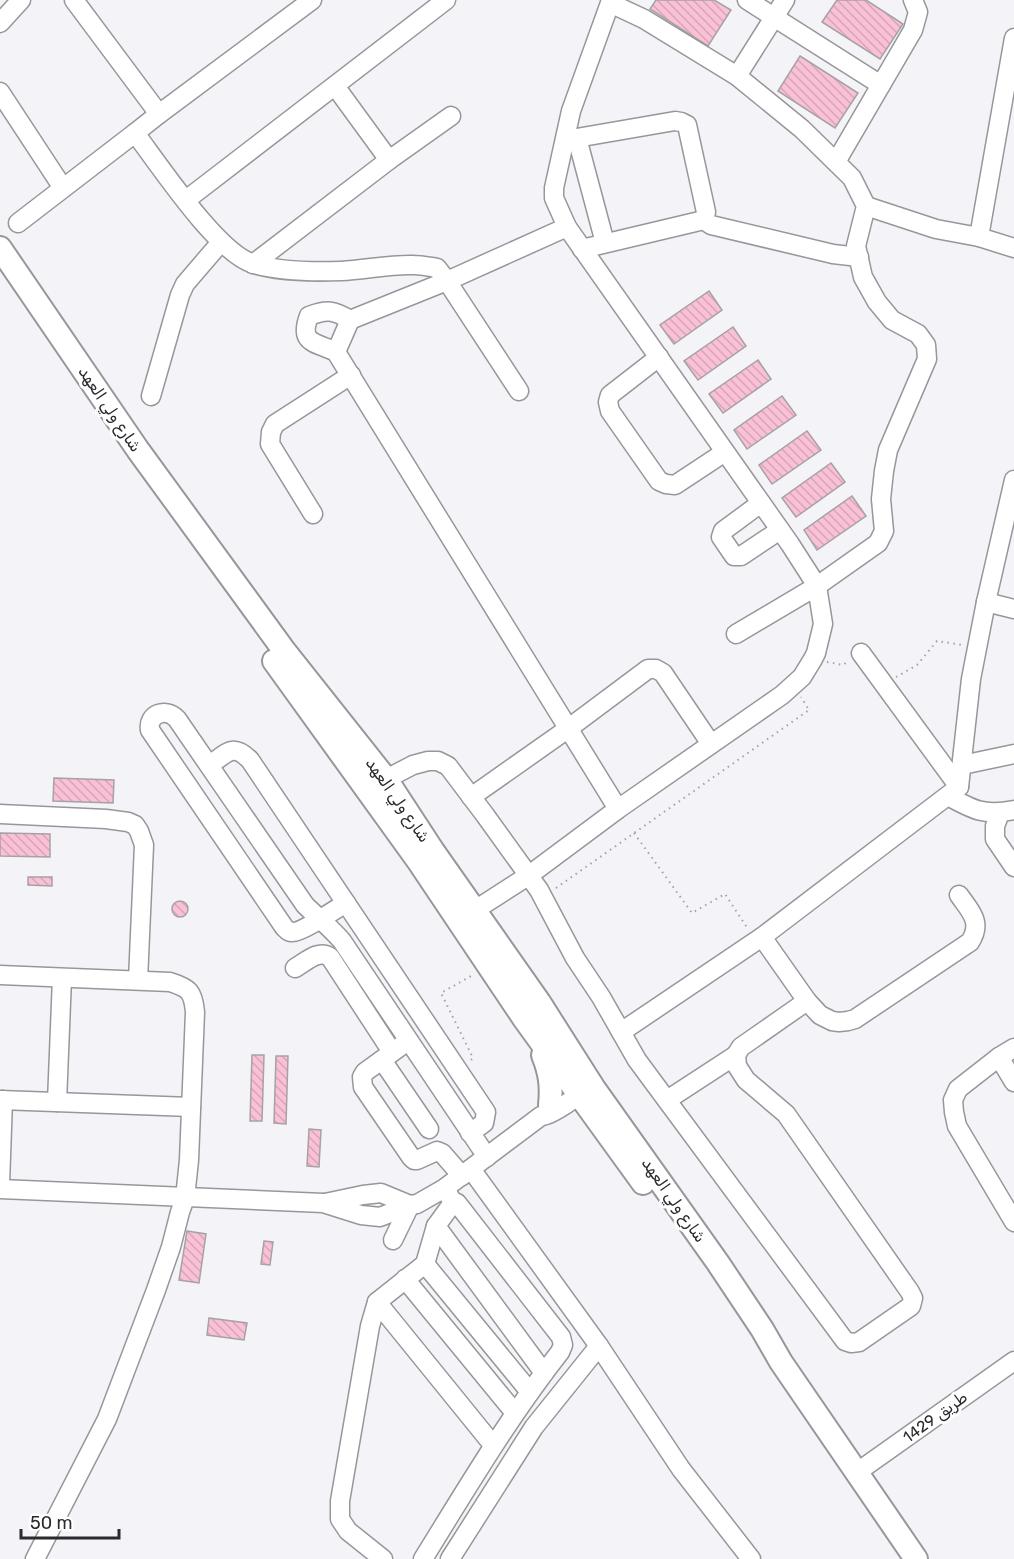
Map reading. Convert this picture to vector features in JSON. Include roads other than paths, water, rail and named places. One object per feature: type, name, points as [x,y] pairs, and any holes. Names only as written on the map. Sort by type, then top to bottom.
[{"type":"main road","name":"شارع ولي العهد","points":[[0,248],[145,459],[283,649],[386,779],[466,916],[488,966],[536,1036],[584,1087],[718,1263],[781,1362],[916,1559]]},
{"type":"main road","name":"شارع ولي العهد","points":[[0,262],[274,662],[420,862],[539,1002],[584,1087],[598,1122],[753,1334],[781,1362]]},
{"type":"main road","points":[[536,1036],[550,1076],[548,1110],[578,1111],[598,1122]]},
{"type":"street","points":[[0,23],[21,0]]},
{"type":"street","points":[[74,0],[159,114]]},
{"type":"street","points":[[18,223],[312,0]]},
{"type":"street","points":[[186,200],[446,0]]},
{"type":"street","points":[[747,0],[881,85]]},
{"type":"street","points":[[737,76],[785,0]]},
{"type":"street","points":[[836,162],[913,30],[918,12],[913,0]]},
{"type":"street","points":[[605,243],[571,139],[571,111],[610,1],[737,76],[802,129],[852,178],[866,206],[856,246],[863,277],[877,302],[892,320],[918,334],[926,345],[927,358],[888,450],[880,499],[884,531],[878,543],[817,586],[736,634]]},
{"type":"street","points":[[979,237],[1014,38]]},
{"type":"street","points":[[334,86],[389,160]]},
{"type":"street","points":[[0,92],[63,188]]},
{"type":"street","points":[[253,264],[389,160],[451,117]]},
{"type":"street","points":[[571,139],[675,121],[687,125],[706,212],[704,220]]},
{"type":"street","points":[[135,134],[221,242],[238,257],[253,264],[291,271],[341,271],[414,265],[437,268],[519,392]]},
{"type":"street","points":[[466,916],[528,876],[618,809],[782,695],[802,677],[813,659],[823,624],[817,586],[567,227],[554,198],[554,188],[571,139]]},
{"type":"street","points":[[866,206],[936,229],[979,237],[1014,248]]},
{"type":"street","points":[[582,249],[704,220],[711,225],[833,255],[859,257]]},
{"type":"street","points":[[336,352],[350,320],[447,281],[567,227]]},
{"type":"street","points":[[151,396],[185,284],[221,242]]},
{"type":"street","points":[[350,320],[333,311],[322,311],[309,316],[305,327],[307,336],[315,345],[336,352],[618,809]]},
{"type":"street","points":[[659,357],[610,395],[608,402],[610,411],[652,472],[659,481],[675,485],[725,452]]},
{"type":"street","points":[[314,513],[270,444],[271,432],[275,424],[351,375]]},
{"type":"street","points":[[621,1032],[759,939],[953,791],[962,765],[971,679],[1014,480]]},
{"type":"street","points":[[761,503],[723,531],[720,537],[734,556],[741,556],[780,530]]},
{"type":"street","points":[[986,603],[1014,609]]},
{"type":"street","points":[[861,653],[884,684],[953,791],[972,810],[1007,812]]},
{"type":"street","points":[[471,797],[648,669],[656,669],[663,673],[711,744]]},
{"type":"street","points":[[346,903],[319,919],[296,932],[287,931],[150,730],[151,720],[160,713],[173,714],[305,904],[319,919],[342,941],[487,1157]]},
{"type":"street","points":[[210,765],[233,750],[239,750],[250,760],[486,1112],[484,1123],[470,1133]]},
{"type":"street","points":[[962,765],[1014,754]]},
{"type":"street","points":[[386,779],[413,765],[428,761],[438,761],[448,766],[543,898],[575,958],[601,997],[637,1060],[845,1341],[859,1342],[911,1306],[913,1298],[786,1114],[746,1080],[737,1066],[736,1055]]},
{"type":"street","points":[[1007,812],[995,826],[995,839],[1014,867]]},
{"type":"street","points":[[0,814],[106,819],[135,825],[144,845],[138,980]]},
{"type":"street","points":[[759,939],[820,1015],[831,1021],[848,1021],[855,1019],[970,942],[976,927],[975,918],[958,895]]},
{"type":"street","points":[[295,968],[319,954],[325,953],[330,957],[429,1129]]},
{"type":"street","points":[[0,975],[170,982],[185,987],[192,994],[195,1012],[189,1160],[185,1198],[171,1247],[107,1419],[35,1559]]},
{"type":"street","points":[[57,1102],[62,978]]},
{"type":"street","points":[[668,1100],[736,1055],[741,1047],[807,1001]]},
{"type":"street","points":[[408,1041],[365,1072],[362,1077],[363,1087],[414,1160],[436,1151],[442,1153],[466,1173],[599,1346],[681,1469],[751,1559]]},
{"type":"street","points":[[1014,1082],[1006,1052],[958,1089],[953,1100],[957,1126],[1014,1222]]},
{"type":"street","points":[[324,1203],[362,1215],[380,1217],[410,1205],[449,1194],[466,1173],[548,1110],[584,1087]]},
{"type":"street","points":[[0,1184],[2,1100],[191,1107]]},
{"type":"street","points":[[0,1189],[324,1203],[381,1193],[410,1205]]},
{"type":"street","points":[[383,1559],[348,1531],[340,1519],[340,1502],[370,1326],[377,1302],[424,1264],[436,1226],[452,1204],[449,1194]]},
{"type":"street","points":[[423,1559],[493,1445],[563,1345],[561,1337],[449,1194]]},
{"type":"street","points":[[393,1240],[410,1205]]},
{"type":"street","points":[[436,1226],[544,1373]]},
{"type":"street","points":[[424,1264],[530,1392]]},
{"type":"street","points":[[405,1279],[515,1413]]},
{"type":"street","points":[[377,1302],[493,1445]]},
{"type":"street","points":[[450,1559],[534,1427],[599,1346]]},
{"type":"street","name":"طريق 1429","points":[[856,1473],[1014,1361]]}]
